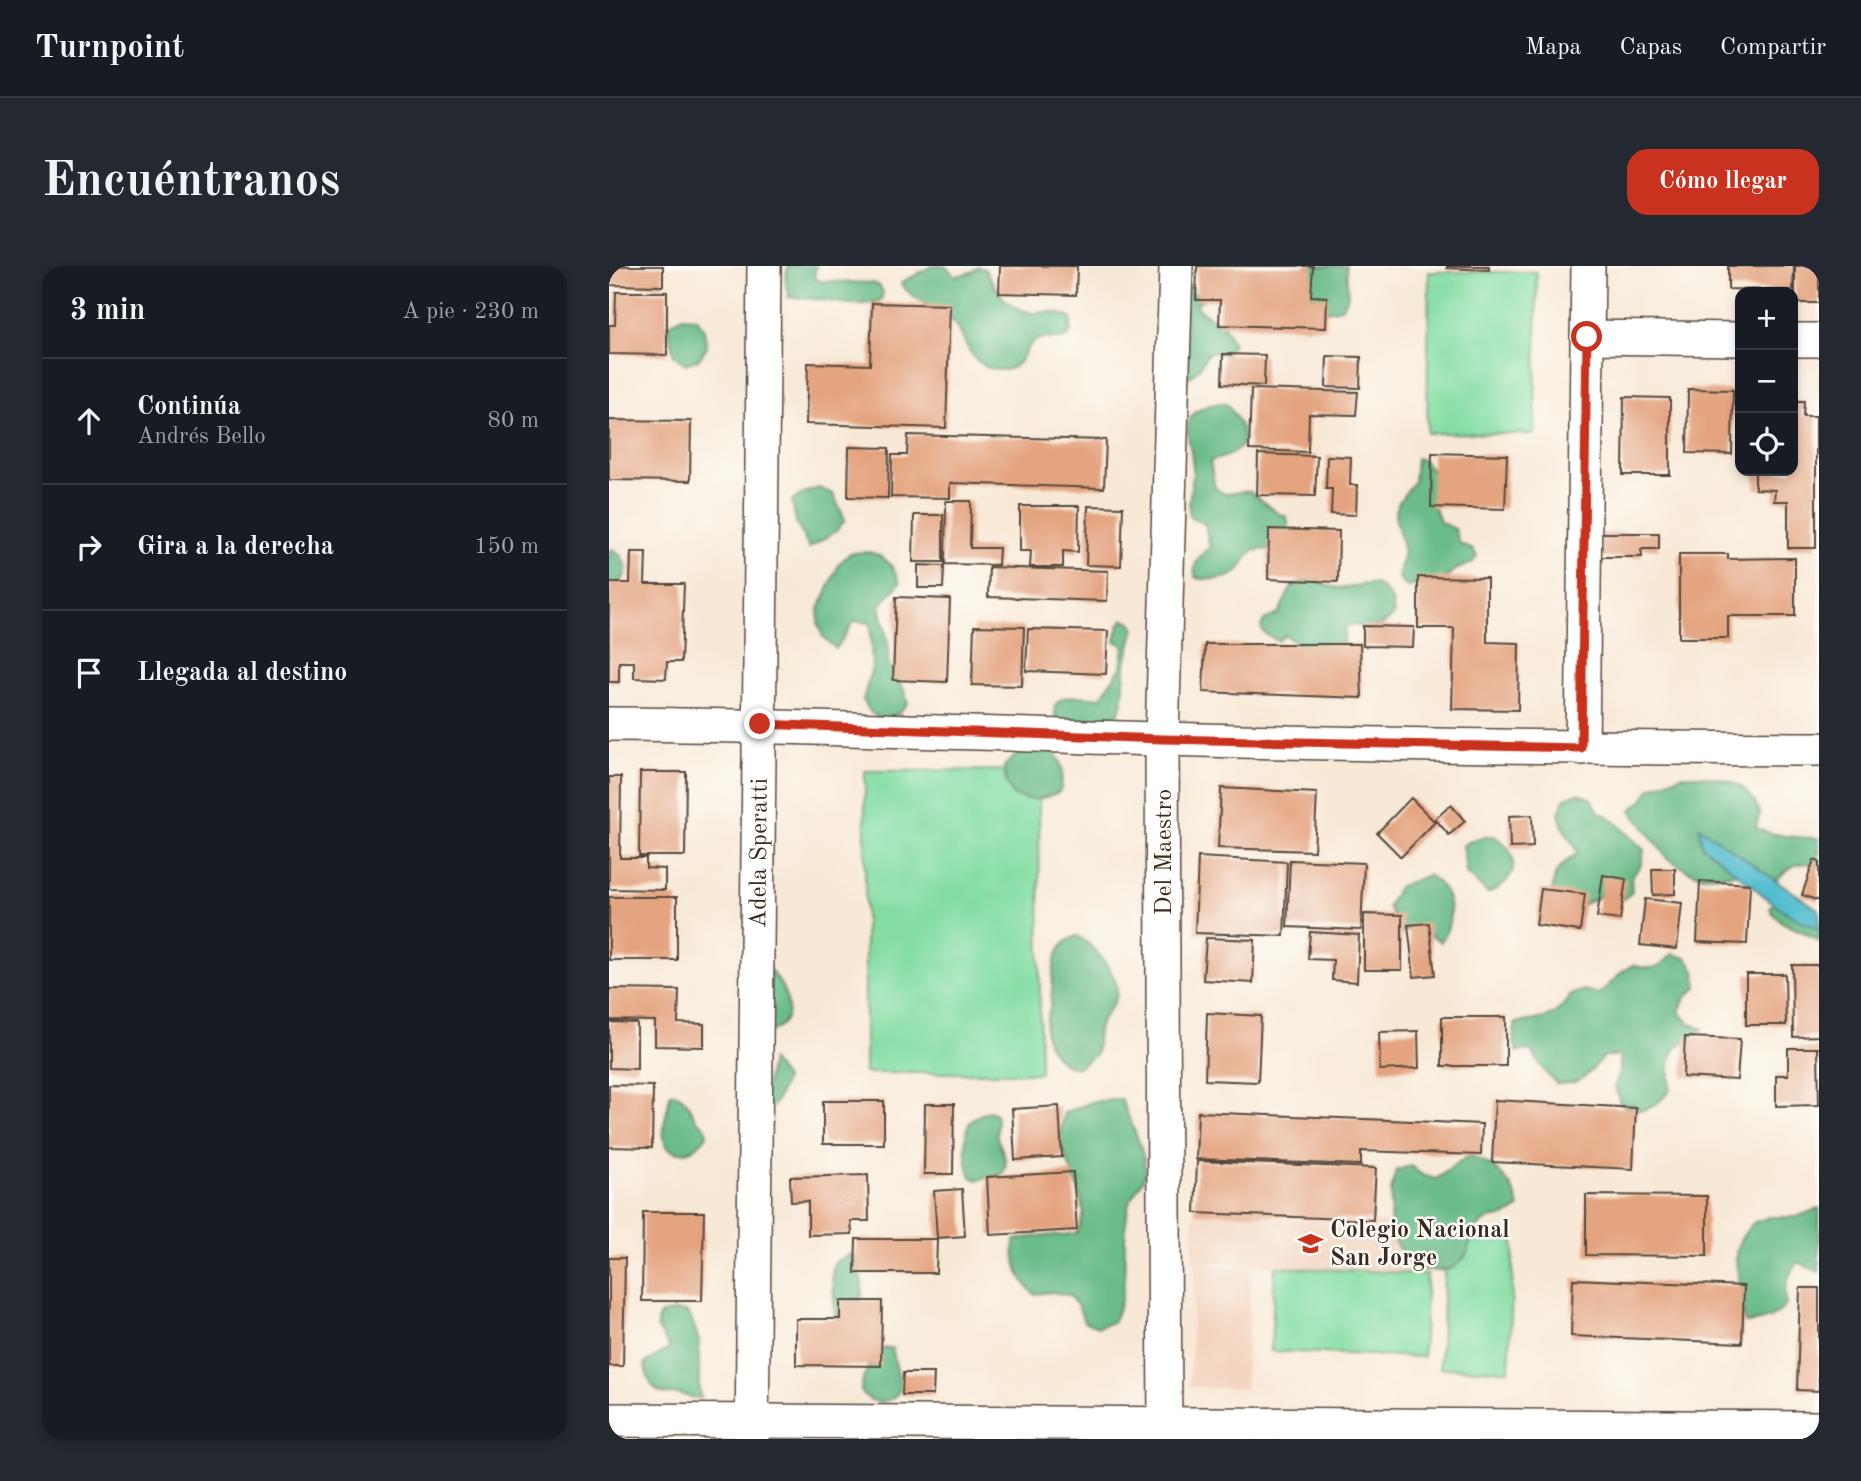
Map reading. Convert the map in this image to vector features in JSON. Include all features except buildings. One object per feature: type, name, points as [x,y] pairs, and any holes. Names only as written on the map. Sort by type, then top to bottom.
[{"type":"street","name":"Adela Speratti","points":[[752,1430],[764,266]]},
{"type":"street","name":"Del Maestro","points":[[1165,1432],[1162,739],[1176,266]]},
{"type":"street","points":[[1581,748],[1588,266]]},
{"type":"street","points":[[1587,337],[1735,339]]},
{"type":"street","points":[[1798,340],[1819,340]]},
{"type":"street","points":[[609,724],[760,724],[1162,739],[1581,748],[1819,749]]},
{"type":"street","points":[[609,1420],[752,1430],[1568,1433],[1819,1428]]},
{"type":"shaded area","name":"Colegio Nacional San Jorge","points":[[1194,1214],[1428,1224],[1425,1272],[1192,1262]]},
{"type":"shaded area","points":[[1195,1264],[1251,1267],[1245,1389],[1189,1387]]},
{"type":"green space","points":[[788,266],[816,266],[814,278],[821,281],[874,283],[880,286],[883,293],[881,300],[856,304],[786,297],[790,296],[785,281]]},
{"type":"green space","points":[[932,266],[945,266],[956,276],[978,267],[985,269],[999,293],[1016,307],[1035,314],[1053,312],[1071,318],[1069,334],[1061,339],[1045,338],[1034,341],[1014,366],[1009,369],[992,369],[977,361],[953,321],[912,295],[901,283]]},
{"type":"green space","points":[[1305,266],[1346,266],[1348,296],[1341,308],[1326,311],[1313,308]]},
{"type":"green space","points":[[1429,272],[1537,272],[1535,434],[1427,433]]},
{"type":"green space","points":[[1183,282],[1201,301],[1197,302],[1198,309],[1224,326],[1233,344],[1226,353],[1208,353],[1200,367],[1189,378]]},
{"type":"green space","points":[[682,317],[697,318],[704,330],[707,347],[699,359],[686,364],[674,356],[668,325]]},
{"type":"green space","points":[[1221,403],[1228,405],[1235,416],[1243,434],[1243,442],[1233,453],[1210,461],[1215,488],[1225,494],[1249,491],[1279,514],[1286,516],[1288,525],[1285,534],[1273,549],[1252,552],[1235,574],[1219,579],[1201,579],[1196,578],[1196,564],[1210,547],[1205,524],[1190,517],[1189,512],[1193,472],[1188,429],[1195,413]]},
{"type":"green space","points":[[1416,458],[1423,460],[1434,473],[1435,508],[1440,522],[1455,529],[1459,543],[1473,550],[1477,556],[1472,563],[1457,569],[1440,581],[1408,587],[1401,582],[1399,575],[1404,552],[1395,515],[1399,502],[1414,481]]},
{"type":"green space","points":[[819,488],[833,494],[845,520],[835,532],[809,548],[796,522],[792,501]]},
{"type":"green space","points":[[613,549],[621,556],[627,568],[623,580],[609,587],[609,551]]},
{"type":"green space","points":[[869,552],[889,563],[900,583],[880,605],[889,648],[888,663],[903,688],[908,703],[897,715],[883,720],[871,713],[863,700],[872,667],[870,623],[854,621],[836,649],[823,637],[818,623],[819,609],[839,564],[850,553]]},
{"type":"green space","points":[[1312,578],[1335,588],[1375,584],[1392,600],[1394,615],[1375,627],[1352,624],[1345,627],[1344,642],[1322,648],[1302,645],[1285,635],[1278,641],[1264,633],[1261,627],[1264,620],[1278,614],[1292,586]]},
{"type":"green space","points":[[1124,619],[1131,622],[1135,628],[1125,666],[1119,713],[1100,720],[1090,730],[1057,720],[1056,704],[1061,699],[1076,696],[1100,698],[1121,667],[1124,645],[1115,641],[1119,625]]},
{"type":"green space","points":[[1024,749],[1052,749],[1062,769],[1060,791],[1037,799],[1013,795],[1006,782],[1004,766]]},
{"type":"green space","points":[[1039,770],[1040,1073],[865,1073],[865,771]]},
{"type":"green space","points":[[1682,775],[1723,779],[1744,789],[1760,812],[1756,828],[1779,835],[1819,838],[1819,865],[1799,864],[1785,871],[1775,881],[1750,872],[1703,876],[1667,858],[1631,810],[1651,788]]},
{"type":"green space","points":[[1578,793],[1591,798],[1599,812],[1611,818],[1644,850],[1641,865],[1631,877],[1632,892],[1620,902],[1609,891],[1581,906],[1553,899],[1553,883],[1557,872],[1578,853],[1563,827],[1559,813],[1565,798]]},
{"type":"green space","points":[[1494,836],[1510,851],[1513,867],[1506,881],[1488,893],[1466,874],[1463,845],[1478,838]]},
{"type":"green space","points":[[1428,875],[1443,889],[1450,905],[1449,923],[1441,942],[1417,926],[1403,932],[1388,907],[1398,887]]},
{"type":"green space","points":[[1775,902],[1819,915],[1819,942],[1779,920],[1770,908]]},
{"type":"green space","points":[[1077,936],[1091,946],[1105,962],[1117,990],[1116,998],[1099,1027],[1096,1054],[1077,1068],[1064,1063],[1054,1054],[1047,1041],[1045,1028],[1057,955],[1068,940]]},
{"type":"green space","points":[[1672,954],[1687,958],[1695,971],[1697,987],[1685,998],[1679,1011],[1689,1023],[1703,1029],[1673,1052],[1670,1090],[1653,1106],[1635,1110],[1620,1103],[1615,1086],[1620,1070],[1620,1056],[1604,1056],[1579,1080],[1557,1084],[1531,1050],[1517,1052],[1513,1037],[1516,1023],[1548,1017],[1565,1003],[1570,995],[1584,990],[1599,994],[1633,965],[1655,967]]},
{"type":"green space","points":[[770,970],[783,989],[788,1012],[779,1027],[761,1035]]},
{"type":"green space","points":[[771,1060],[785,1079],[777,1100],[760,1115]]},
{"type":"green space","points":[[674,1093],[685,1101],[696,1119],[707,1130],[706,1137],[687,1151],[670,1149],[664,1136],[670,1094]]},
{"type":"green space","points":[[1121,1099],[1140,1144],[1145,1171],[1143,1180],[1129,1204],[1126,1219],[1123,1293],[1119,1308],[1113,1322],[1098,1327],[1084,1322],[1079,1308],[1069,1295],[1052,1292],[1034,1294],[1018,1269],[1015,1240],[1077,1233],[1084,1213],[1077,1184],[1060,1143],[1064,1113],[1092,1102]]},
{"type":"green space","points":[[989,1111],[996,1114],[997,1137],[1006,1164],[1002,1174],[978,1180],[972,1178],[968,1166],[966,1134],[972,1120]]},
{"type":"green space","points":[[1471,1156],[1488,1164],[1503,1176],[1513,1190],[1519,1208],[1506,1216],[1489,1219],[1476,1228],[1465,1257],[1453,1268],[1437,1271],[1422,1269],[1407,1260],[1390,1235],[1391,1191],[1396,1170],[1411,1166],[1422,1175],[1436,1179]]},
{"type":"green space","points":[[1819,1208],[1819,1272],[1798,1262],[1787,1282],[1786,1305],[1768,1318],[1745,1323],[1736,1262],[1737,1247],[1744,1234],[1753,1223],[1769,1217],[1797,1217]]},
{"type":"green space","points":[[1446,1234],[1514,1236],[1509,1370],[1440,1368]]},
{"type":"green space","points":[[850,1254],[861,1276],[862,1297],[856,1307],[839,1321],[835,1315],[832,1269],[835,1262]]},
{"type":"green space","points":[[1275,1267],[1427,1274],[1423,1357],[1271,1351]]},
{"type":"green space","points":[[686,1312],[691,1318],[699,1341],[701,1398],[661,1393],[653,1387],[647,1373],[645,1363],[670,1348],[658,1329],[657,1321],[661,1314]]},
{"type":"green space","points":[[892,1348],[900,1390],[891,1399],[881,1402],[865,1396],[861,1386],[877,1351]]},
{"type":"water","points":[[1699,827],[1819,910],[1819,929],[1787,913],[1702,846]]},
{"type":"place","name":"Colegio Nacional San Jorge","points":[[1310,1243]]},
{"type":"route","points":[[760,724],[1162,739],[1581,748],[1587,337]]}]
